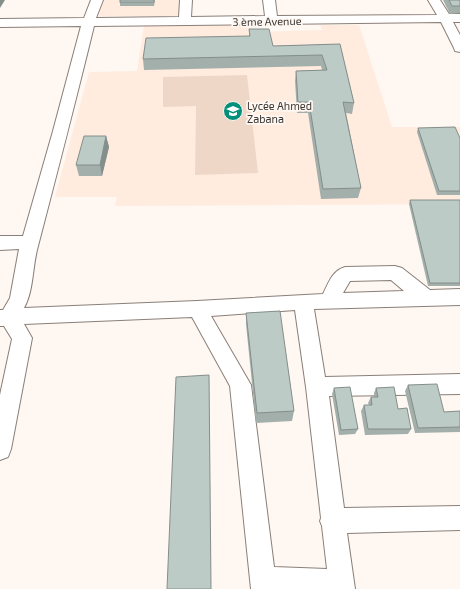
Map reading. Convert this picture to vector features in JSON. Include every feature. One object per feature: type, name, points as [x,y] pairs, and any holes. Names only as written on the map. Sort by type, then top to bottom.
[{"type":"street","points":[[5,317],[19,299],[30,242],[61,131],[88,23],[97,0]]},
{"type":"street","points":[[185,22],[186,0]]},
{"type":"street","points":[[269,0],[272,21]]},
{"type":"street","points":[[434,0],[460,48]]},
{"type":"street","name":"3 ème Avenue","points":[[0,23],[460,18]]},
{"type":"street","points":[[0,243],[30,242]]},
{"type":"street","points":[[329,301],[340,279],[345,274],[391,272],[399,276],[425,297]]},
{"type":"street","points":[[5,317],[198,309],[303,302],[460,297]]},
{"type":"street","points":[[198,309],[240,385],[263,584],[341,586],[336,534],[332,521],[317,387],[303,302]]},
{"type":"street","points":[[0,449],[22,338],[5,317]]},
{"type":"street","points":[[317,387],[460,384]]},
{"type":"street","points":[[332,521],[460,518]]},
{"type":"shaded area","points":[[102,0],[184,0],[181,16],[99,16]]},
{"type":"shaded area","name":"Lycée Ahmed Zabana","points":[[249,25],[252,32],[322,30],[320,25],[359,25],[392,127],[460,127],[460,204],[115,206],[117,197],[55,197],[89,72],[137,71],[144,26]]},
{"type":"shaded area","points":[[247,75],[258,173],[195,175],[196,106],[163,107],[163,77]]},
{"type":"building","points":[[120,0],[154,0],[154,2],[120,2]]},
{"type":"building","points":[[449,0],[460,0],[460,6],[452,6]]},
{"type":"building","points":[[249,29],[269,29],[273,46],[340,44],[354,103],[343,102],[361,188],[323,189],[309,102],[298,102],[296,71],[327,70],[322,55],[143,59],[146,38],[250,36]]},
{"type":"building","points":[[455,127],[460,138],[460,191],[439,191],[418,128]]},
{"type":"building","points":[[84,136],[106,136],[100,165],[76,165]]},
{"type":"building","points":[[410,200],[460,200],[460,283],[430,283]]},
{"type":"building","points":[[280,311],[294,411],[257,413],[246,313]]},
{"type":"building","points":[[209,375],[211,589],[167,589],[176,377]]},
{"type":"building","points":[[437,384],[444,412],[460,411],[460,427],[418,428],[408,385]]},
{"type":"building","points":[[350,387],[358,429],[341,430],[334,388]]},
{"type":"building","points":[[394,387],[398,409],[407,408],[411,429],[368,429],[364,405],[372,405],[371,397],[378,397],[376,388]]},
{"type":"place","name":"Lycée Ahmed Zabana","points":[[233,111]]}]
